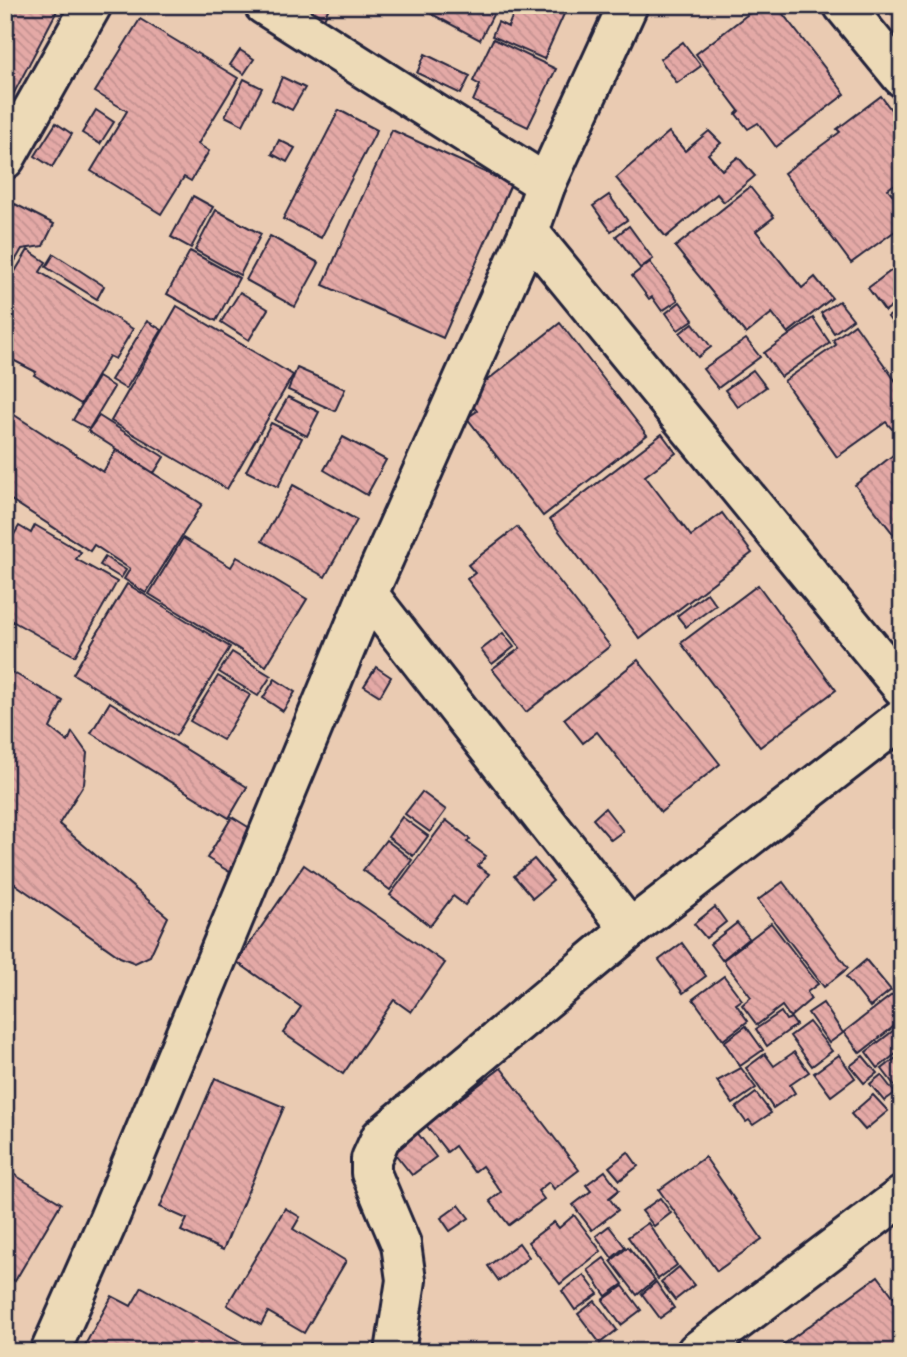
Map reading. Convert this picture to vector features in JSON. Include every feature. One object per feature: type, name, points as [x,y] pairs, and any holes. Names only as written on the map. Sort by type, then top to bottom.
[{"type":"street","points":[[5,159],[92,5]]},
{"type":"street","points":[[264,5],[546,184]]},
{"type":"street","points":[[50,1352],[108,1221],[368,594],[529,232],[546,184],[628,5]]},
{"type":"street","points":[[844,5],[902,77]]},
{"type":"street","points":[[529,232],[902,687]]},
{"type":"street","points":[[368,594],[630,929]]},
{"type":"street","points":[[395,1352],[406,1280],[401,1244],[372,1173],[370,1159],[381,1137],[630,929],[902,718]]},
{"type":"street","points":[[696,1352],[902,1196]]},
{"type":"building","points":[[5,5],[60,5],[14,93],[5,88]]},
{"type":"building","points":[[307,5],[330,5],[324,19],[304,11]]},
{"type":"building","points":[[415,5],[498,5],[480,40]]},
{"type":"building","points":[[517,5],[568,5],[544,59],[492,36],[498,22],[508,27]]},
{"type":"building","points":[[760,5],[776,5],[845,94],[776,147],[758,123],[748,129],[736,114],[739,111],[696,54]]},
{"type":"building","points":[[140,19],[238,78],[198,144],[209,151],[191,181],[184,177],[161,214],[91,171],[127,111],[95,92]]},
{"type":"building","points":[[493,39],[556,69],[528,127],[473,101],[480,85],[473,81]]},
{"type":"building","points":[[683,42],[701,66],[677,83],[660,59]]},
{"type":"building","points":[[240,50],[254,59],[244,74],[230,65]]},
{"type":"building","points":[[425,54],[470,76],[461,94],[417,73]]},
{"type":"building","points":[[282,77],[305,88],[292,110],[272,100]]},
{"type":"building","points":[[244,79],[262,88],[243,125],[225,116]]},
{"type":"building","points":[[881,96],[902,125],[902,142],[897,145],[902,151],[902,179],[888,189],[902,207],[902,226],[851,263],[784,173],[840,132],[837,129]]},
{"type":"building","points":[[96,110],[114,122],[100,144],[82,133]]},
{"type":"building","points":[[339,110],[377,130],[321,238],[283,219]]},
{"type":"building","points":[[56,123],[72,134],[52,167],[35,156]]},
{"type":"building","points":[[392,130],[511,184],[443,338],[323,285]]},
{"type":"building","points":[[709,131],[721,143],[708,154],[722,170],[738,157],[755,176],[724,202],[717,194],[666,237],[616,178],[669,132],[685,151]]},
{"type":"building","points":[[279,140],[295,148],[287,162],[272,154]]},
{"type":"building","points":[[750,187],[774,217],[756,231],[802,288],[815,277],[832,298],[788,333],[772,313],[746,334],[675,247]]},
{"type":"building","points":[[609,195],[627,220],[611,231],[593,206]]},
{"type":"building","points":[[193,196],[213,207],[191,248],[171,237]]},
{"type":"building","points":[[15,204],[54,224],[43,246],[22,249],[15,261],[5,256],[5,222]]},
{"type":"building","points":[[216,210],[261,234],[240,275],[195,250]]},
{"type":"building","points":[[629,226],[653,259],[640,268],[616,236]]},
{"type":"building","points":[[270,236],[319,263],[295,307],[246,280]]},
{"type":"building","points":[[28,250],[46,262],[40,272],[133,329],[115,359],[109,356],[81,404],[34,375],[36,372],[5,356],[5,288]]},
{"type":"building","points":[[190,251],[239,278],[216,321],[167,294]]},
{"type":"building","points":[[54,254],[104,286],[97,299],[46,267]]},
{"type":"building","points":[[650,262],[678,300],[662,311],[632,276]]},
{"type":"building","points":[[892,270],[902,283],[902,299],[885,311],[868,288]]},
{"type":"building","points":[[240,292],[268,309],[249,340],[221,322]]},
{"type":"building","points":[[839,301],[853,319],[834,333],[821,313]]},
{"type":"building","points":[[680,302],[693,320],[678,330],[666,313]]},
{"type":"building","points":[[177,306],[293,375],[227,489],[111,421]]},
{"type":"building","points":[[902,307],[902,334],[901,335],[888,317]]},
{"type":"building","points":[[813,318],[830,343],[781,377],[764,353]]},
{"type":"building","points":[[147,321],[162,330],[126,389],[111,380]]},
{"type":"building","points":[[560,323],[647,435],[543,516],[467,418],[477,411],[466,397]]},
{"type":"building","points":[[693,323],[711,347],[698,357],[680,333]]},
{"type":"building","points":[[855,324],[902,390],[902,422],[892,429],[886,422],[837,457],[784,381],[836,345],[833,340]]},
{"type":"building","points":[[746,339],[760,357],[718,388],[703,369]]},
{"type":"building","points":[[297,368],[345,389],[335,411],[288,390]]},
{"type":"building","points":[[753,370],[766,387],[738,407],[725,390]]},
{"type":"building","points":[[98,377],[114,387],[89,429],[73,420]]},
{"type":"building","points":[[288,397],[319,412],[307,436],[275,420]]},
{"type":"building","points":[[5,409],[103,472],[116,450],[202,504],[146,593],[124,579],[130,569],[94,545],[90,551],[5,496]]},
{"type":"building","points":[[99,416],[164,457],[154,473],[88,431]]},
{"type":"building","points":[[271,423],[302,438],[278,487],[246,471]]},
{"type":"building","points":[[662,434],[676,453],[645,476],[691,536],[722,513],[752,553],[640,639],[550,519]]},
{"type":"building","points":[[343,437],[386,460],[367,495],[324,470]]},
{"type":"building","points":[[902,448],[902,545],[855,485]]},
{"type":"building","points":[[293,485],[357,520],[325,577],[262,541]]},
{"type":"building","points":[[35,525],[81,552],[76,559],[117,582],[75,656],[5,617],[5,550],[19,526],[31,533]]},
{"type":"building","points":[[517,527],[610,646],[526,712],[492,669],[520,648],[467,579],[475,573],[468,565]]},
{"type":"building","points":[[183,538],[231,567],[237,557],[307,599],[266,666],[149,594]]},
{"type":"building","points":[[105,557],[126,570],[121,578],[100,565]]},
{"type":"building","points":[[127,584],[230,647],[176,736],[73,674]]},
{"type":"building","points":[[758,585],[836,690],[760,747],[681,643]]},
{"type":"building","points":[[707,593],[716,605],[686,627],[677,616]]},
{"type":"building","points":[[503,633],[514,647],[492,664],[481,650]]},
{"type":"building","points":[[232,652],[271,676],[258,696],[219,672]]},
{"type":"building","points":[[638,660],[720,764],[661,812],[597,732],[583,743],[564,719]]},
{"type":"building","points":[[376,667],[391,677],[380,696],[364,686]]},
{"type":"building","points":[[12,672],[63,701],[50,728],[68,742],[72,732],[87,753],[84,784],[59,824],[168,917],[150,956],[135,963],[120,957],[5,877],[5,682]]},
{"type":"building","points":[[218,676],[250,695],[223,740],[190,721]]},
{"type":"building","points":[[275,679],[295,692],[283,711],[263,698]]},
{"type":"building","points":[[110,702],[247,787],[229,818],[91,733]]},
{"type":"building","points":[[422,792],[446,810],[430,832],[405,814]]},
{"type":"building","points":[[605,808],[623,831],[611,840],[593,819]]},
{"type":"building","points":[[232,817],[258,833],[233,874],[207,858]]},
{"type":"building","points":[[402,817],[428,836],[413,856],[388,837]]},
{"type":"building","points":[[446,820],[470,839],[467,842],[486,856],[478,866],[489,874],[465,905],[453,896],[430,926],[390,895]]},
{"type":"building","points":[[386,840],[412,860],[390,890],[363,870]]},
{"type":"building","points":[[534,859],[553,881],[533,898],[514,876]]},
{"type":"building","points":[[304,865],[445,963],[411,1012],[394,1000],[343,1074],[283,1033],[301,1007],[237,962]]},
{"type":"building","points":[[783,882],[848,968],[824,987],[758,900]]},
{"type":"building","points":[[715,907],[726,922],[706,938],[694,924]]},
{"type":"building","points":[[737,923],[749,938],[722,960],[710,944]]},
{"type":"building","points":[[771,923],[818,984],[807,992],[811,999],[790,1017],[782,1006],[757,1025],[742,1005],[751,997],[723,960]]},
{"type":"building","points":[[682,943],[706,976],[683,993],[659,960]]},
{"type":"building","points":[[866,960],[891,990],[870,1007],[846,977]]},
{"type":"building","points":[[724,976],[742,1000],[736,1004],[748,1021],[723,1040],[693,999]]},
{"type":"building","points":[[897,991],[902,998],[902,1020],[860,1053],[844,1032]]},
{"type":"building","points":[[823,1003],[843,1033],[829,1043],[808,1013]]},
{"type":"building","points":[[781,1012],[786,1020],[791,1018],[796,1025],[767,1046],[756,1029]]},
{"type":"building","points":[[809,1022],[832,1051],[812,1066],[790,1036]]},
{"type":"building","points":[[746,1026],[763,1050],[740,1066],[724,1042]]},
{"type":"building","points":[[898,1027],[902,1033],[902,1049],[878,1068],[866,1052]]},
{"type":"building","points":[[794,1052],[809,1072],[790,1085],[795,1093],[773,1108],[746,1068],[765,1054],[774,1066]]},
{"type":"building","points":[[902,1054],[902,1095],[882,1069]]},
{"type":"building","points":[[839,1055],[855,1078],[831,1096],[814,1073]]},
{"type":"building","points":[[863,1056],[877,1073],[864,1083],[850,1066]]},
{"type":"building","points":[[501,1068],[579,1170],[554,1189],[549,1182],[538,1191],[544,1199],[509,1225],[490,1201],[501,1192],[482,1166],[474,1172],[455,1146],[447,1152],[426,1125]]},
{"type":"building","points":[[741,1068],[756,1088],[733,1104],[717,1081]]},
{"type":"building","points":[[881,1075],[895,1093],[884,1101],[870,1084]]},
{"type":"building","points":[[215,1078],[284,1107],[223,1250],[181,1231],[187,1219],[160,1207]]},
{"type":"building","points":[[756,1093],[771,1113],[753,1125],[749,1120],[746,1122],[736,1108]]},
{"type":"building","points":[[873,1095],[888,1111],[865,1130],[851,1114]]},
{"type":"building","points":[[416,1131],[436,1157],[412,1175],[392,1150]]},
{"type":"building","points":[[628,1152],[638,1166],[620,1180],[609,1167]]},
{"type":"building","points":[[705,1157],[762,1239],[717,1271],[659,1190]]},
{"type":"building","points":[[5,1169],[61,1203],[15,1281],[5,1275]]},
{"type":"building","points":[[605,1171],[619,1190],[609,1198],[618,1210],[592,1230],[573,1205],[591,1191],[586,1185]]},
{"type":"building","points":[[660,1198],[671,1213],[654,1226],[642,1211]]},
{"type":"building","points":[[459,1205],[469,1218],[450,1231],[441,1218]]},
{"type":"building","points":[[285,1208],[300,1217],[293,1229],[346,1261],[304,1333],[268,1312],[261,1325],[227,1305]]},
{"type":"building","points":[[574,1215],[601,1251],[560,1284],[528,1242],[554,1222],[559,1228]]},
{"type":"building","points":[[648,1223],[677,1265],[658,1279],[628,1237]]},
{"type":"building","points":[[609,1226],[625,1247],[612,1258],[596,1236]]},
{"type":"building","points":[[519,1243],[529,1257],[499,1281],[488,1266]]},
{"type":"building","points":[[628,1247],[655,1280],[637,1295],[611,1261]]},
{"type":"building","points":[[604,1258],[623,1284],[606,1296],[588,1270]]},
{"type":"building","points":[[679,1267],[694,1285],[675,1300],[661,1282]]},
{"type":"building","points":[[584,1275],[598,1294],[575,1310],[562,1291]]},
{"type":"building","points":[[878,1276],[902,1308],[902,1352],[788,1352],[783,1345]]},
{"type":"building","points":[[656,1282],[674,1308],[660,1318],[642,1294]]},
{"type":"building","points":[[623,1286],[641,1310],[621,1325],[603,1300]]},
{"type":"building","points":[[142,1287],[259,1352],[81,1352],[112,1296],[131,1306]]},
{"type":"building","points":[[595,1301],[617,1330],[600,1343],[578,1314]]}]
